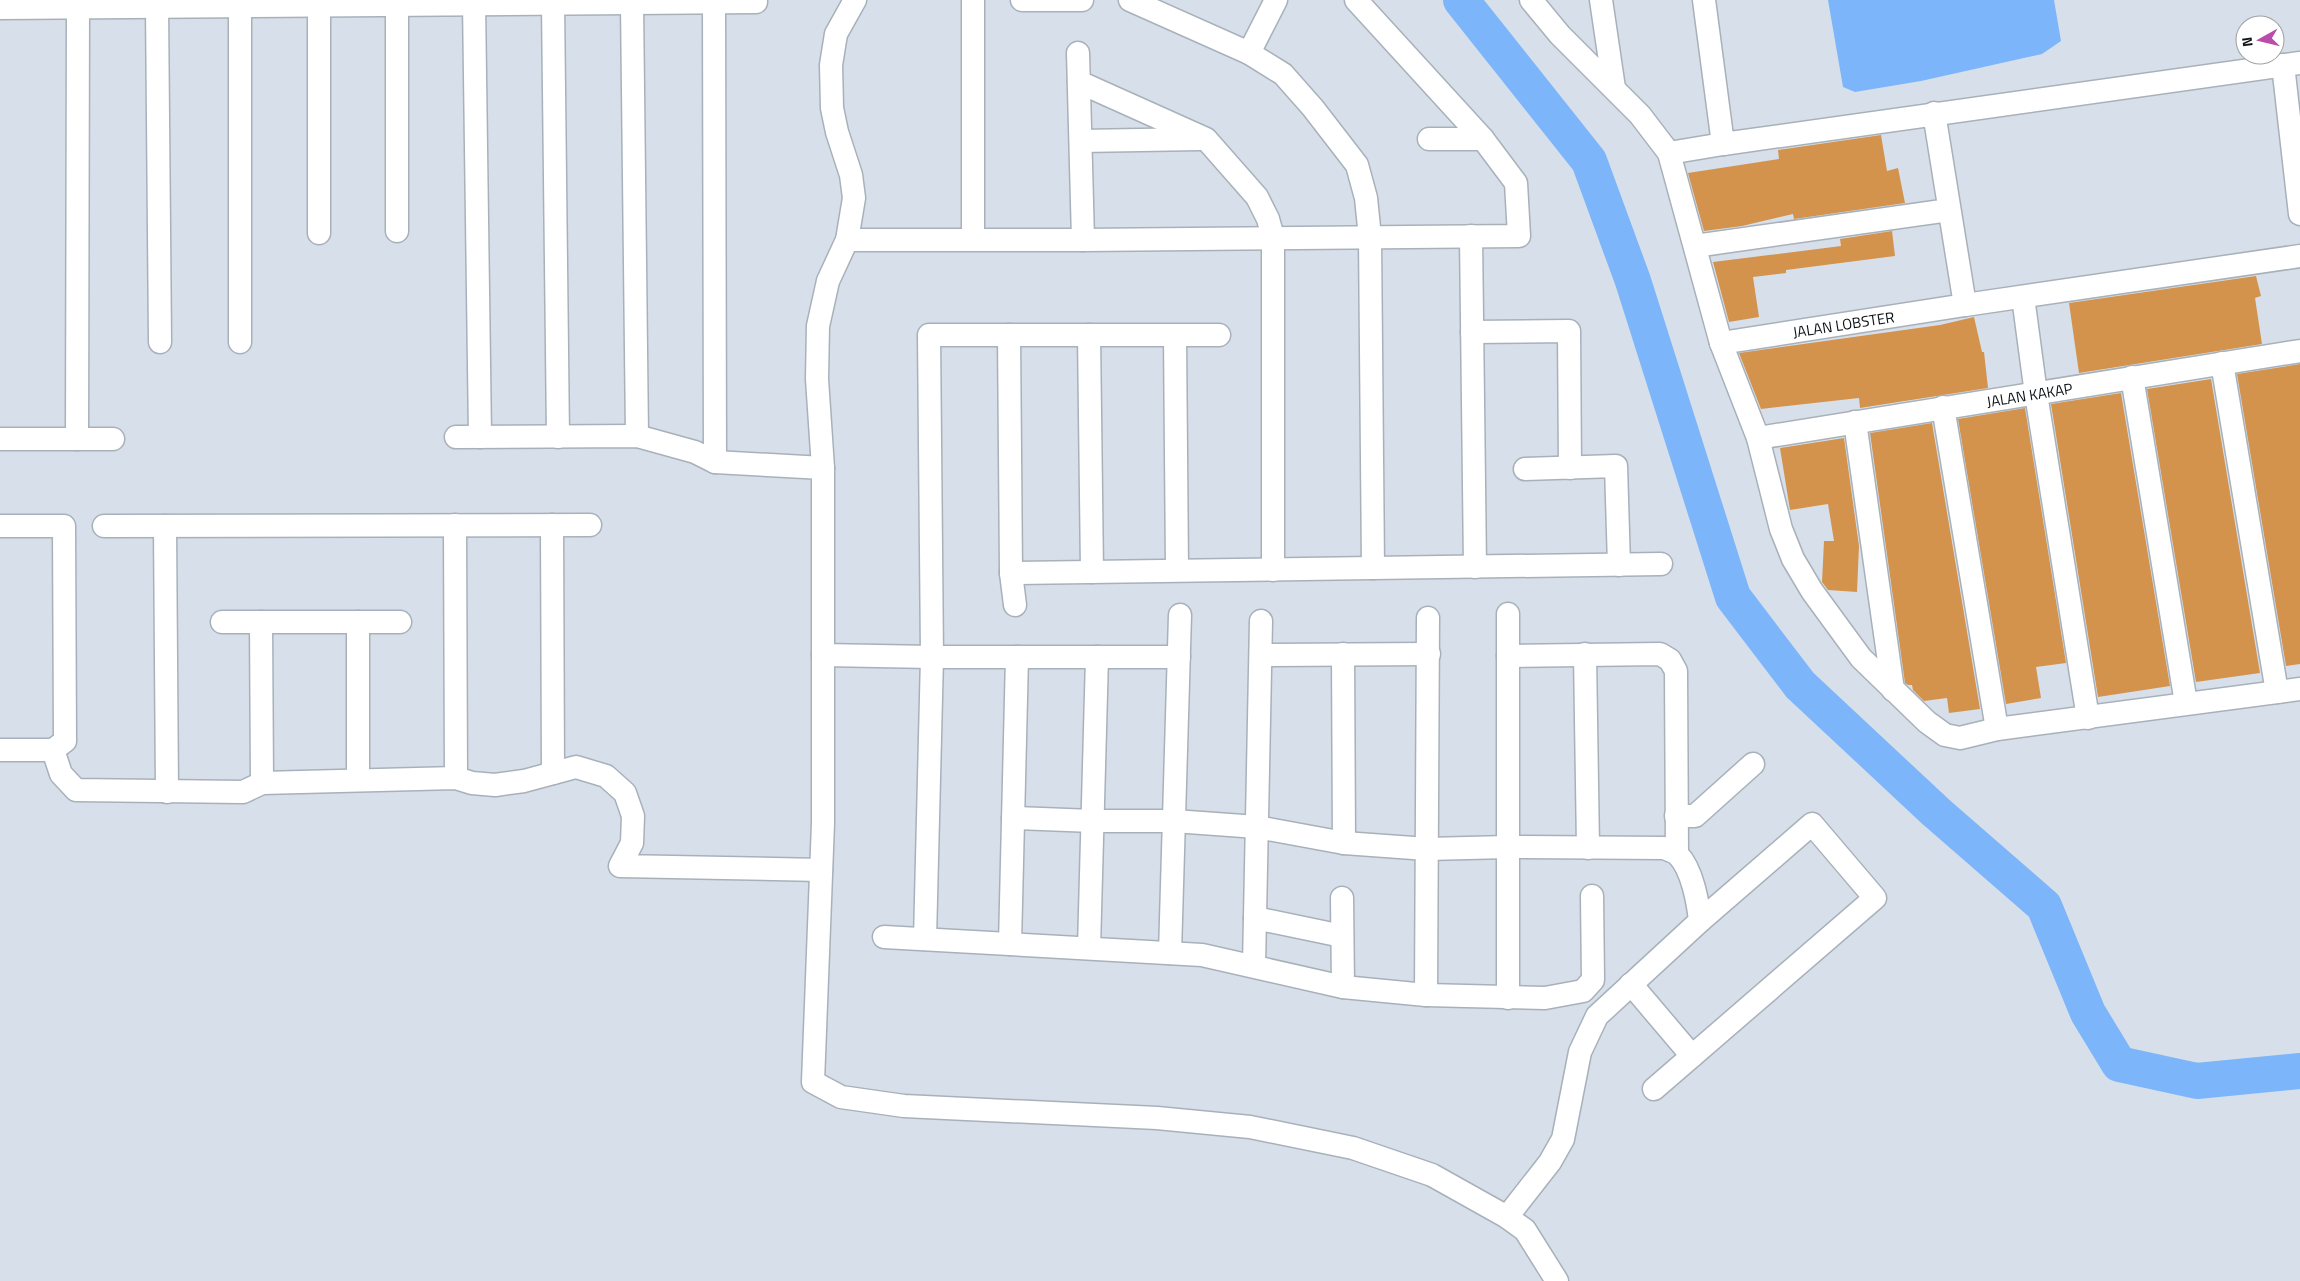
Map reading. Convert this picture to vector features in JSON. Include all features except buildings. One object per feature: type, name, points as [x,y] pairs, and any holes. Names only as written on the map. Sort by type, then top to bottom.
[{"type":"street","points":[[855,0],[836,34],[831,66],[832,108],[837,132],[852,174],[854,198],[847,240],[828,281],[818,326],[817,379],[823,468],[823,823],[813,1082],[841,1097],[904,1106],[1157,1118],[1250,1127],[1362,1151],[1432,1175],[1506,1217],[1525,1230],[1557,1281]]},
{"type":"street","points":[[973,0],[973,239]]},
{"type":"street","points":[[1022,0],[1082,0]]},
{"type":"street","points":[[1130,0],[1249,53],[1283,74],[1313,108],[1357,165],[1366,198],[1370,237],[1373,568]]},
{"type":"street","points":[[1249,53],[1276,0]]},
{"type":"street","points":[[847,240],[1519,236],[1516,183],[1483,139],[1356,0]]},
{"type":"street","points":[[1532,0],[1560,34],[1640,115],[1670,154],[1720,343],[1758,438],[1781,529],[1793,559],[1812,591],[1861,658],[1927,722],[1945,735],[1960,738],[1997,729],[2300,689]]},
{"type":"street","points":[[1601,0],[1614,88]]},
{"type":"street","points":[[1704,0],[1723,144]]},
{"type":"street","points":[[397,2],[397,230]]},
{"type":"street","points":[[0,8],[397,2],[756,2]]},
{"type":"street","points":[[474,2],[480,437]]},
{"type":"street","points":[[553,3],[558,437]]},
{"type":"street","points":[[632,3],[637,436]]},
{"type":"street","points":[[714,3],[715,462]]},
{"type":"street","points":[[319,4],[319,233]]},
{"type":"street","points":[[240,5],[240,342]]},
{"type":"street","points":[[157,6],[160,342]]},
{"type":"street","points":[[76,439],[78,7]]},
{"type":"street","points":[[1078,52],[1083,240]]},
{"type":"street","points":[[1670,154],[1723,144],[1934,112],[2291,64],[2300,214]]},
{"type":"street","points":[[1079,82],[1206,139],[1257,197],[1268,219],[1273,237],[1273,570]]},
{"type":"street","points":[[1934,112],[1965,305]]},
{"type":"street","points":[[1081,141],[1206,139]]},
{"type":"street","points":[[1429,139],[1483,139]]},
{"type":"street","points":[[1695,246],[1949,210]]},
{"type":"street","points":[[1471,236],[1475,567]]},
{"type":"street","name":"JALAN LOBSTER","points":[[1720,343],[2300,256]]},
{"type":"street","points":[[2024,297],[2036,394],[2088,718]]},
{"type":"street","points":[[1472,332],[1569,331],[1570,468]]},
{"type":"street","points":[[924,939],[932,657],[930,335],[1220,336]]},
{"type":"street","points":[[1009,335],[1011,573],[1015,606]]},
{"type":"street","points":[[1089,335],[1092,572]]},
{"type":"street","points":[[1175,336],[1177,570]]},
{"type":"street","name":"JALAN KAKAP","points":[[1758,438],[2300,351]]},
{"type":"street","points":[[2222,363],[2277,692]]},
{"type":"street","points":[[2132,377],[2186,703]]},
{"type":"street","points":[[1943,407],[1997,729]]},
{"type":"street","points":[[1855,422],[1893,690]]},
{"type":"street","points":[[456,437],[637,436],[695,452],[715,462],[823,468]]},
{"type":"street","points":[[0,439],[113,438]]},
{"type":"street","points":[[1526,469],[1616,466],[1620,565]]},
{"type":"street","points":[[455,525],[456,778]]},
{"type":"street","points":[[552,525],[553,773]]},
{"type":"street","points":[[104,526],[590,525]]},
{"type":"street","points":[[0,526],[64,526],[65,741],[53,750],[0,750]]},
{"type":"street","points":[[165,526],[167,792]]},
{"type":"street","points":[[1011,573],[1661,564]]},
{"type":"street","points":[[1508,614],[1508,998]]},
{"type":"street","points":[[1170,953],[1180,615]]},
{"type":"street","points":[[1426,995],[1428,618]]},
{"type":"street","points":[[1254,966],[1261,621]]},
{"type":"street","points":[[222,622],[400,622]]},
{"type":"street","points":[[261,622],[262,783]]},
{"type":"street","points":[[358,622],[358,780]]},
{"type":"street","points":[[1343,654],[1344,843]]},
{"type":"street","points":[[1261,655],[1429,654]]},
{"type":"street","points":[[1585,654],[1588,848]]},
{"type":"street","points":[[1508,656],[1660,654],[1670,660],[1676,671],[1677,853]]},
{"type":"street","points":[[823,655],[1179,657]]},
{"type":"street","points":[[1010,944],[1016,657]]},
{"type":"street","points":[[1089,948],[1097,657]]},
{"type":"street","points":[[53,750],[61,774],[76,790],[243,792],[262,783],[456,778],[472,783],[495,785],[524,781],[576,768],[606,776],[625,793],[633,816],[632,843],[620,866],[821,870]]},
{"type":"street","points":[[1676,816],[1695,816],[1752,764]]},
{"type":"street","points":[[1013,818],[1093,822],[1174,821],[1257,827],[1344,843],[1427,849],[1508,847],[1664,848],[1677,853],[1685,864],[1698,904],[1700,921]]},
{"type":"street","points":[[1506,1217],[1550,1162],[1563,1139],[1580,1052],[1597,1016],[1700,921],[1812,824],[1875,898],[1654,1089]]},
{"type":"street","points":[[884,936],[1202,955],[1343,987],[1426,995],[1545,998],[1582,991],[1593,980],[1592,896]]},
{"type":"street","points":[[1342,898],[1343,987]]},
{"type":"street","points":[[1255,918],[1342,936]]},
{"type":"street","points":[[1631,984],[1692,1056]]},
{"type":"water","points":[[1828,0],[2054,0],[2061,41],[2042,54],[1921,81],[1855,92],[1843,87]]},
{"type":"waterway","points":[[1461,0],[1589,161],[1633,281],[1733,597],[1800,685],[1936,812],[2044,906],[2088,1013],[2119,1064],[2197,1081],[2300,1071]]}]
